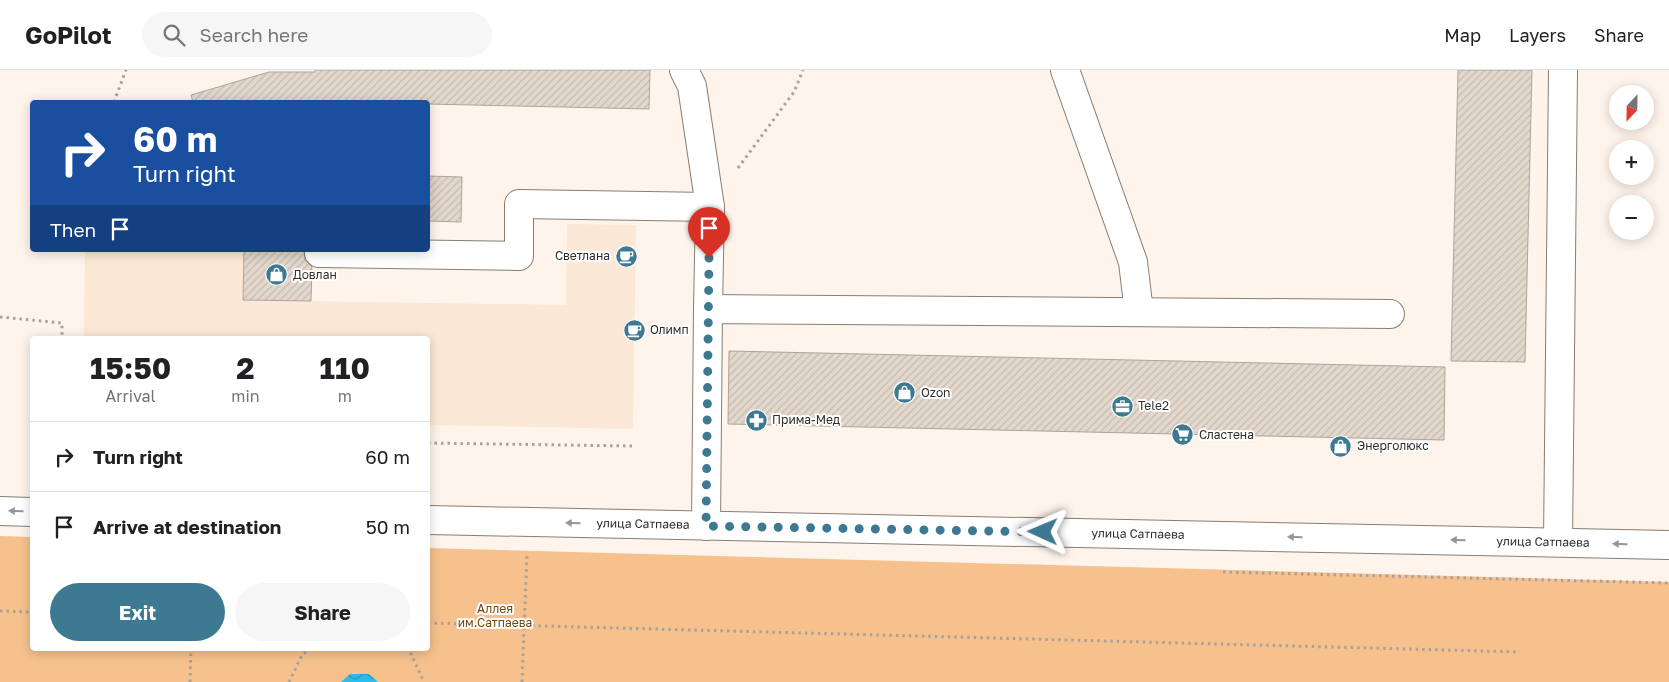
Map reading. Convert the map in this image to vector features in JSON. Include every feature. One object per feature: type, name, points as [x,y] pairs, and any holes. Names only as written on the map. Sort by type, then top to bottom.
[{"type":"street","points":[[684,70],[692,86],[710,207],[706,526]]},
{"type":"street","points":[[1065,70],[1133,262],[1139,312]]},
{"type":"street","points":[[1558,542],[1563,70]]},
{"type":"street","points":[[319,253],[518,256],[519,204],[710,207]]},
{"type":"street","points":[[708,309],[1390,314]]},
{"type":"street","points":[[0,511],[30,512]]},
{"type":"street","name":"улица Сатпаева","points":[[430,520],[1669,545]]},
{"type":"path","points":[[115,100],[126,70]]},
{"type":"path","points":[[710,207],[794,92],[803,70]]},
{"type":"path","points":[[0,317],[62,324],[62,336]]},
{"type":"path","points":[[430,443],[632,446]]},
{"type":"path","points":[[522,682],[529,522]]},
{"type":"path","points":[[0,611],[30,612]]},
{"type":"path","points":[[430,623],[1520,652]]},
{"type":"path","points":[[190,682],[191,651]]},
{"type":"path","points":[[289,682],[302,655],[307,651]]},
{"type":"path","points":[[407,651],[411,654],[424,682]]},
{"type":"shaded area","points":[[567,224],[636,225],[633,429],[430,425],[430,336],[84,336],[85,252],[244,252],[243,300],[566,305]]},
{"type":"green space","name":"Аллея им.Сатпаева","points":[[0,536],[30,537],[30,651],[430,651],[430,548],[1669,582],[1669,682],[0,682]]},
{"type":"water","points":[[350,674],[369,674],[378,682],[341,682]]},
{"type":"building","points":[[315,70],[650,70],[649,109],[430,104],[430,100],[192,100],[191,95],[269,72],[315,72]]},
{"type":"building","points":[[1458,70],[1532,70],[1525,362],[1451,361]]},
{"type":"building","points":[[430,176],[462,177],[461,222],[430,221]]},
{"type":"building","name":"Довлан","points":[[244,252],[304,252],[305,260],[312,267],[311,301],[243,300]]},
{"type":"building","points":[[729,351],[1445,367],[1444,440],[728,424]]},
{"type":"place","name":"Светлана","points":[[626,256]]},
{"type":"place","name":"Довлан","points":[[277,275]]},
{"type":"place","name":"Олимп","points":[[634,330]]},
{"type":"place","name":"Ozon","points":[[905,393]]},
{"type":"place","name":"Tele2","points":[[1122,406]]},
{"type":"place","name":"Прима-Мед","points":[[756,420]]},
{"type":"place","name":"Сластена","points":[[1183,435]]},
{"type":"place","name":"Энерголюкс","points":[[1341,446]]},
{"type":"route","points":[[709,258],[706,526],[1043,532]]}]
